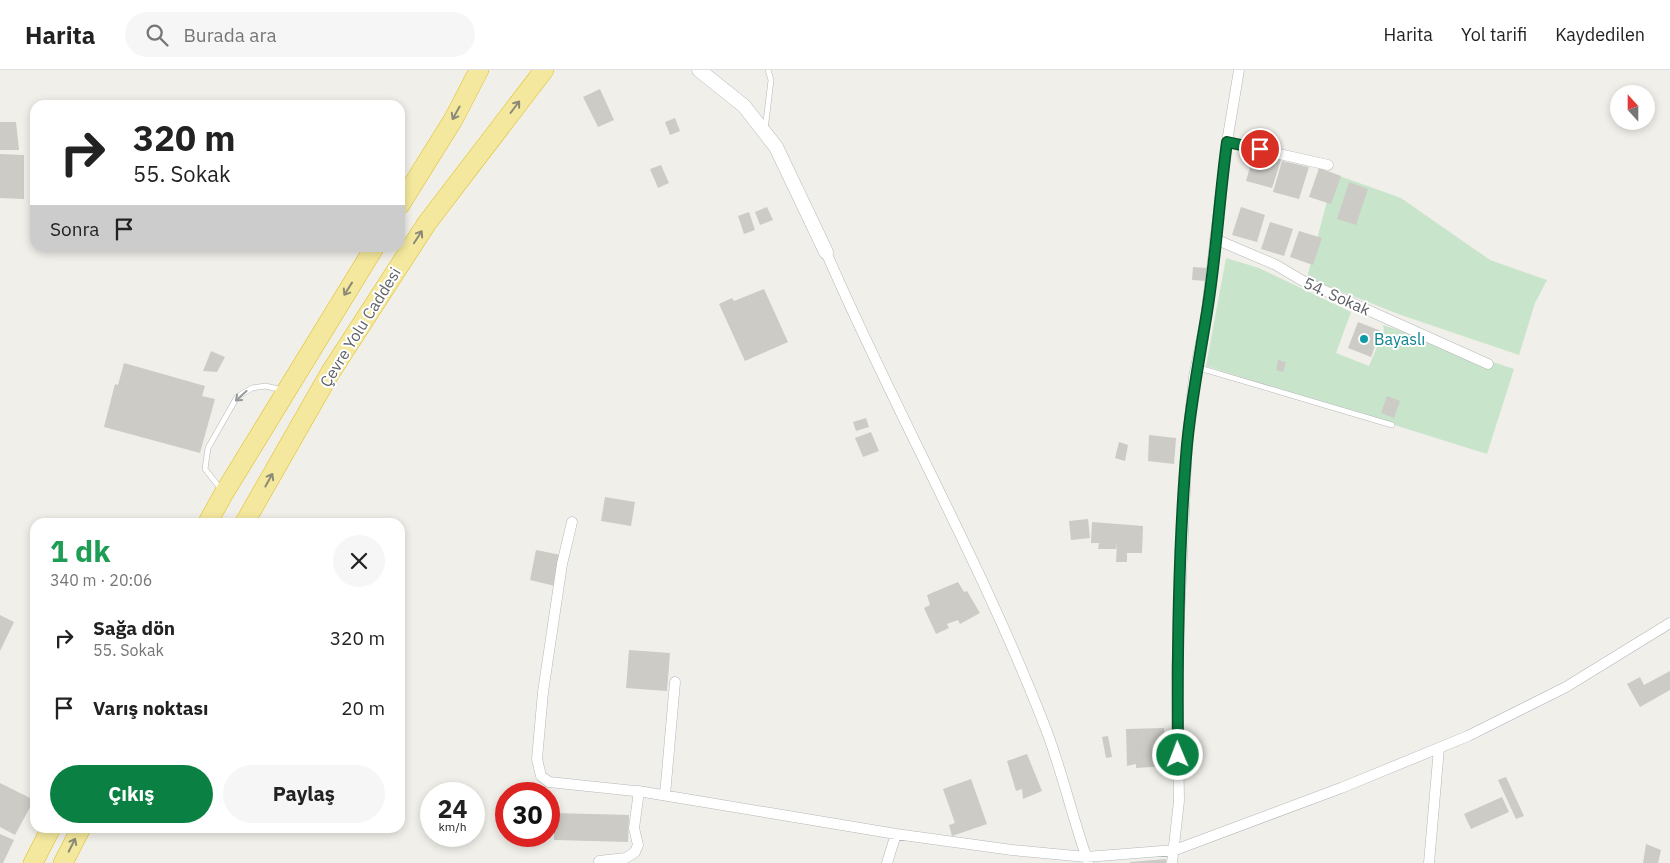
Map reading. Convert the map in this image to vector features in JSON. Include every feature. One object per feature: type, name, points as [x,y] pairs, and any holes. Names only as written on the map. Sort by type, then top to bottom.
[{"type":"highway","points":[[405,197],[453,120],[479,70]]},
{"type":"highway","name":"Çevre Yolu Caddesi","points":[[247,518],[330,373],[427,223],[544,70]]},
{"type":"highway","name":"Çevre Yolu Caddesi","points":[[210,518],[372,252]]},
{"type":"highway","points":[[33,863],[48,833]]},
{"type":"highway","points":[[63,863],[78,833]]},
{"type":"street","points":[[700,70],[744,106],[776,147],[852,312],[918,444],[999,620],[1047,733],[1087,860]]},
{"type":"street","points":[[1172,863],[1175,850],[1178,801],[1177,667],[1186,452],[1196,367],[1206,317],[1227,142],[1239,70]]},
{"type":"street","points":[[1227,142],[1328,165]]},
{"type":"street","name":"54. Sokak","points":[[1215,239],[1276,265],[1303,281],[1488,364]]},
{"type":"street","points":[[572,522],[562,564],[543,692],[536,759],[541,776],[549,782],[639,791],[896,834],[1087,860],[1175,850],[1341,788],[1439,748],[1566,688],[1670,623]]},
{"type":"street","points":[[665,795],[675,682]]},
{"type":"street","points":[[1429,863],[1439,748]]},
{"type":"street","points":[[599,861],[626,858],[635,852],[638,844],[634,828],[639,791]]},
{"type":"street","points":[[887,863],[896,834]]},
{"type":"lane","points":[[765,133],[771,80],[768,70]]},
{"type":"lane","points":[[1196,367],[1392,425]]},
{"type":"lane","points":[[224,493],[206,469],[208,448],[237,398],[252,388],[265,386],[286,391]]},
{"type":"green space","points":[[1334,174],[1401,198],[1490,260],[1547,280],[1535,303],[1519,355],[1401,315],[1307,278]]},
{"type":"green space","points":[[1226,258],[1259,268],[1351,312],[1336,353],[1369,366],[1384,330],[1383,325],[1514,369],[1487,454],[1206,366]]},
{"type":"building","points":[[600,89],[614,120],[598,127],[583,97]]},
{"type":"building","points":[[675,118],[680,131],[670,135],[665,122]]},
{"type":"building","points":[[0,122],[16,122],[19,150],[0,150]]},
{"type":"building","points":[[1255,150],[1282,157],[1272,188],[1246,181]]},
{"type":"building","points":[[0,154],[24,155],[24,199],[0,198]]},
{"type":"building","points":[[1282,161],[1309,167],[1299,199],[1273,192]]},
{"type":"building","points":[[661,165],[669,183],[658,188],[650,169]]},
{"type":"building","points":[[1319,168],[1341,176],[1331,204],[1309,197]]},
{"type":"building","points":[[1349,182],[1368,189],[1356,225],[1337,219]]},
{"type":"building","points":[[767,207],[773,220],[760,225],[755,212]]},
{"type":"building","points":[[1241,207],[1265,215],[1257,242],[1232,235]]},
{"type":"building","points":[[749,212],[755,230],[744,234],[738,216]]},
{"type":"building","points":[[1270,222],[1293,229],[1284,256],[1261,249]]},
{"type":"building","points":[[1299,231],[1322,238],[1313,265],[1290,257]]},
{"type":"building","points":[[1193,267],[1207,268],[1206,281],[1192,280]]},
{"type":"building","points":[[764,289],[788,342],[745,361],[719,304],[732,298],[734,301]]},
{"type":"building","name":"Bayaslı","points":[[1358,322],[1381,331],[1371,357],[1348,348]]},
{"type":"building","points":[[211,351],[225,357],[217,372],[203,371]]},
{"type":"building","points":[[1278,360],[1286,362],[1283,372],[1276,370]]},
{"type":"building","points":[[124,363],[205,386],[202,396],[215,399],[200,453],[104,427],[115,384],[118,385]]},
{"type":"building","points":[[1387,396],[1400,401],[1394,418],[1381,413]]},
{"type":"building","points":[[866,418],[869,427],[856,431],[853,422]]},
{"type":"building","points":[[871,432],[879,451],[863,457],[855,438]]},
{"type":"building","points":[[1149,435],[1176,438],[1174,464],[1148,461]]},
{"type":"building","points":[[1119,442],[1128,445],[1125,461],[1115,458]]},
{"type":"building","points":[[605,497],[635,502],[631,526],[601,521]]},
{"type":"building","points":[[1088,519],[1090,538],[1071,540],[1069,521]]},
{"type":"building","points":[[1092,522],[1143,526],[1142,553],[1127,553],[1127,562],[1116,562],[1117,541],[1116,549],[1098,549],[1099,543],[1091,543]]},
{"type":"building","points":[[536,550],[561,555],[555,586],[530,580]]},
{"type":"building","points":[[958,582],[964,592],[967,591],[980,613],[960,624],[958,620],[947,624],[949,628],[936,634],[924,608],[930,605],[927,595]]},
{"type":"building","points":[[0,615],[14,622],[0,651]]},
{"type":"building","points":[[629,650],[670,653],[667,691],[626,688]]},
{"type":"building","points":[[1670,671],[1670,690],[1640,707],[1627,684],[1640,677],[1644,685]]},
{"type":"building","points":[[1164,728],[1166,766],[1136,768],[1136,764],[1127,766],[1126,729]]},
{"type":"building","points":[[1108,736],[1112,757],[1106,758],[1102,737]]},
{"type":"building","points":[[1027,754],[1042,791],[1023,799],[1022,789],[1016,791],[1007,761]]},
{"type":"building","points":[[1506,777],[1524,816],[1516,819],[1498,780]]},
{"type":"building","points":[[971,779],[987,824],[952,836],[949,825],[955,823],[943,789]]},
{"type":"building","points":[[0,783],[30,798],[30,807],[15,835],[0,827]]},
{"type":"building","points":[[1502,797],[1509,812],[1471,829],[1464,814]]},
{"type":"building","points":[[560,813],[629,815],[628,842],[560,840]]},
{"type":"building","points":[[0,834],[14,840],[3,863],[0,863]]},
{"type":"building","points":[[1646,844],[1661,850],[1658,863],[1643,863]]},
{"type":"building","points":[[1166,859],[1166,863],[1130,863],[1130,862]]},
{"type":"place","name":"Bayaslı","points":[[1364,339]]},
{"type":"route","points":[[1178,755],[1177,667],[1181,558],[1187,445],[1194,377],[1206,317],[1227,142],[1260,149]]}]
